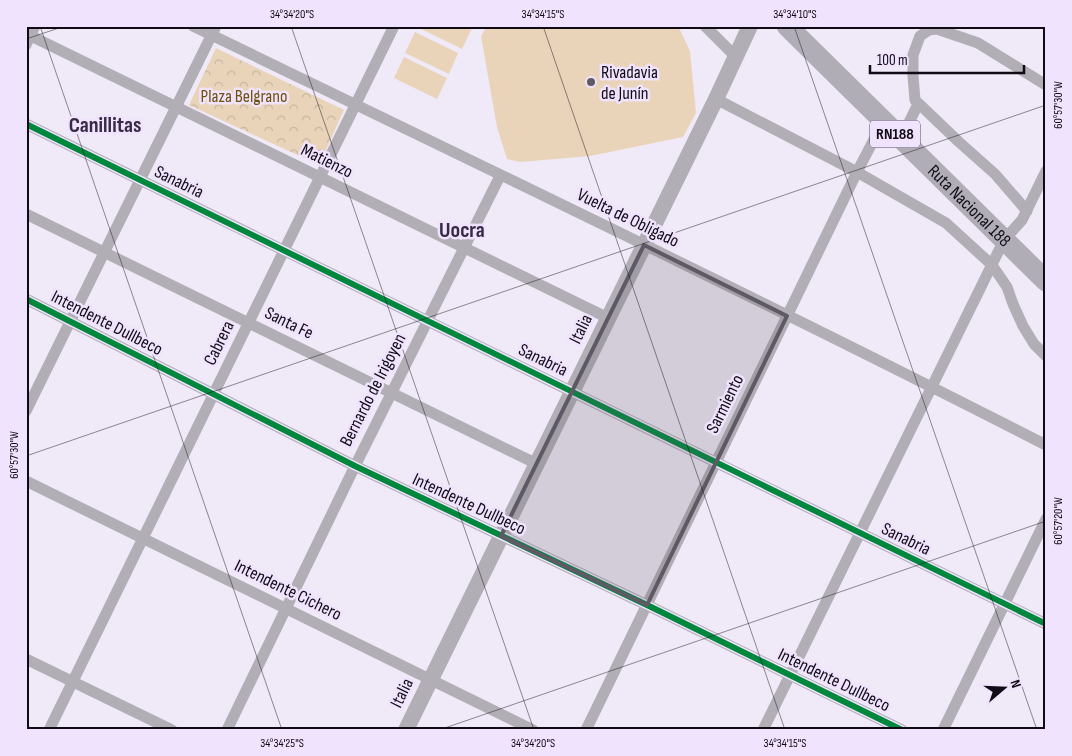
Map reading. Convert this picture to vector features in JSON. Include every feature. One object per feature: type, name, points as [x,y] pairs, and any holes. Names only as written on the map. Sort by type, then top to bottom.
[{"type":"highway","name":"Ruta Nacional 188","points":[[787,26],[1046,281]]},
{"type":"street","name":"Vuelta de Obligado","points":[[193,26],[214,31],[356,105],[644,245],[1046,445]]},
{"type":"street","name":"Cabrera","points":[[49,730],[394,26]]},
{"type":"street","points":[[705,26],[736,57]]},
{"type":"street","name":"Italia","points":[[406,730],[716,99],[750,26]]},
{"type":"street","points":[[1027,211],[995,174],[915,100],[913,55],[920,36],[929,30],[937,29],[978,43],[1046,85]]},
{"type":"street","points":[[26,411],[214,31]]},
{"type":"street","name":"Matienzo","points":[[31,36],[608,318]]},
{"type":"street","points":[[716,99],[857,172],[946,223],[992,265],[1007,287],[1023,326],[1034,344],[1046,356]]},
{"type":"street","points":[[901,139],[918,104]]},
{"type":"street","name":"Sarmiento","points":[[586,730],[883,122]]},
{"type":"street","name":"Sanabria","points":[[26,124],[1046,624]]},
{"type":"street","points":[[764,730],[1004,240],[1022,220],[1046,171]]},
{"type":"street","name":"Bernardo de Irigoyen","points":[[227,730],[355,466],[500,176]]},
{"type":"street","name":"Santa Fe","points":[[26,214],[537,464]]},
{"type":"street","name":"Intendente Dullbeco","points":[[26,300],[355,466],[647,605],[902,730]]},
{"type":"street","name":"Intendente Cichero","points":[[26,481],[534,730]]},
{"type":"street","points":[[943,730],[1046,519]]},
{"type":"street","points":[[26,659],[172,730]]},
{"type":"highlighted area","points":[[644,245],[787,316],[647,605],[501,536]]},
{"type":"green space","points":[[420,26],[469,26],[472,28],[462,49],[419,28]]},
{"type":"green space","name":"Rivadavia de Junín","points":[[487,26],[678,26],[690,51],[696,113],[683,137],[590,156],[520,162],[507,159],[497,127],[481,36]]},
{"type":"green space","points":[[415,32],[458,53],[449,74],[405,53]]},
{"type":"green space","name":"Plaza Belgrano","points":[[216,48],[344,110],[319,165],[189,105]]},
{"type":"green space","points":[[404,57],[447,78],[437,99],[394,78]]},
{"type":"cycle path","points":[[26,124],[1046,624]]},
{"type":"cycle path","points":[[26,299],[355,466],[647,605],[902,730]]},
{"type":"place","name":"Rivadavia de Junín","points":[[591,82]]},
{"type":"district","name":"Canillitas","points":[[105,125]]},
{"type":"district","name":"Uocra","points":[[462,230]]}]
